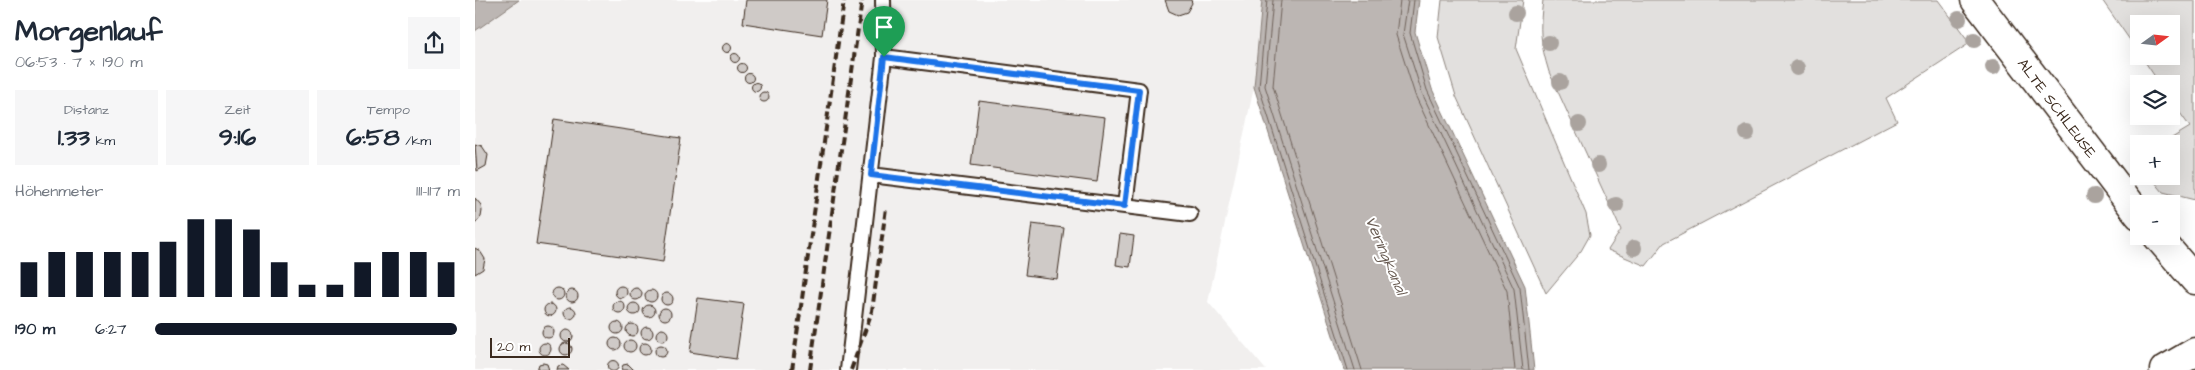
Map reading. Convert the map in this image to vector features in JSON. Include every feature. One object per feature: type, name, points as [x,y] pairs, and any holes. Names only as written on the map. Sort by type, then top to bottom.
[{"type":"street","name":"ALTE SCHLEUSE","points":[[1975,0],[2130,203]]},
{"type":"street","points":[[2165,245],[2195,280]]},
{"type":"street","points":[[2164,370],[2195,352]]},
{"type":"lane","points":[[847,370],[884,57],[883,0]]},
{"type":"lane","points":[[884,57],[1139,90],[1125,206]]},
{"type":"lane","points":[[871,175],[1190,214]]},
{"type":"shaded area","points":[[519,0],[1262,0],[1254,87],[1208,302],[1266,370],[475,370],[475,31]]},
{"type":"shaded area","points":[[1442,0],[1523,0],[1516,49],[1586,214],[1590,235],[1581,251],[1546,293],[1456,96],[1438,37]]},
{"type":"shaded area","points":[[1543,0],[1938,0],[1970,43],[1886,98],[1897,121],[1664,243],[1646,266],[1608,250],[1621,230],[1549,72],[1541,36]]},
{"type":"shaded area","points":[[2102,0],[2195,0],[2195,200],[2163,192],[2157,185],[2180,185],[2180,135],[2177,135],[2190,127],[2180,113],[2180,75],[2154,75],[2147,65],[2180,65],[2180,15],[2130,15],[2130,40]]},
{"type":"water","points":[[475,0],[519,0],[475,31]]},
{"type":"water","name":"Veringkanal","points":[[1262,0],[1419,0],[1415,32],[1432,89],[1525,286],[1534,370],[1344,370],[1254,87]]},
{"type":"building","points":[[746,0],[827,0],[822,35],[743,23]]},
{"type":"building","points":[[1165,0],[1191,0],[1192,3],[1187,12],[1178,15],[1169,11]]},
{"type":"building","points":[[727,43],[732,48],[727,53],[722,48]]},
{"type":"building","points":[[735,53],[740,58],[735,63],[730,58]]},
{"type":"building","points":[[742,63],[747,68],[742,73],[737,68]]},
{"type":"building","points":[[749,73],[754,78],[749,83],[744,78]]},
{"type":"building","points":[[756,82],[761,87],[756,92],[751,87]]},
{"type":"building","points":[[764,92],[769,97],[764,102],[759,97]]},
{"type":"building","points":[[979,101],[1105,117],[1097,182],[971,165]]},
{"type":"building","points":[[554,119],[681,138],[663,262],[536,244]]},
{"type":"building","points":[[475,144],[482,146],[488,155],[486,166],[477,171]]},
{"type":"building","points":[[475,198],[481,205],[482,211],[481,217],[475,224]]},
{"type":"building","points":[[1032,224],[1064,228],[1057,279],[1025,275]]},
{"type":"building","points":[[1120,234],[1134,236],[1130,267],[1116,265]]},
{"type":"building","points":[[475,248],[480,251],[485,259],[483,269],[475,274]]},
{"type":"building","points":[[619,286],[623,286],[627,292],[623,298],[619,298],[615,294],[615,290]]},
{"type":"building","points":[[556,288],[560,288],[564,294],[560,300],[556,300],[552,296],[552,292]]},
{"type":"building","points":[[634,288],[638,288],[642,294],[638,300],[634,300],[630,296],[630,292]]},
{"type":"building","points":[[570,290],[574,290],[578,296],[574,302],[570,302],[566,298],[566,294]]},
{"type":"building","points":[[649,290],[653,290],[657,296],[653,302],[649,302],[645,298],[645,294]]},
{"type":"building","points":[[665,293],[669,293],[673,299],[669,305],[665,305],[661,301],[661,297]]},
{"type":"building","points":[[698,298],[744,304],[736,359],[690,352]]},
{"type":"building","points":[[617,301],[621,301],[625,307],[621,313],[617,313],[613,309],[613,305]]},
{"type":"building","points":[[632,303],[636,303],[640,309],[636,315],[632,315],[628,311],[628,307]]},
{"type":"building","points":[[548,304],[552,304],[556,310],[552,316],[548,316],[544,312],[544,308]]},
{"type":"building","points":[[647,305],[651,305],[655,311],[651,317],[647,317],[643,313],[643,309]]},
{"type":"building","points":[[568,307],[572,307],[576,313],[572,319],[568,319],[564,315],[564,311]]},
{"type":"building","points":[[663,308],[667,308],[671,314],[667,320],[663,320],[659,316],[659,312]]},
{"type":"building","points":[[615,322],[619,322],[623,328],[619,334],[615,334],[611,330],[611,326]]},
{"type":"building","points":[[630,324],[634,324],[638,330],[634,336],[630,336],[626,332],[626,328]]},
{"type":"building","points":[[546,326],[550,326],[554,332],[550,338],[546,338],[542,334],[542,330]]},
{"type":"building","points":[[645,327],[649,327],[653,333],[649,339],[645,339],[641,335],[641,331]]},
{"type":"building","points":[[660,329],[664,329],[668,335],[664,341],[660,341],[656,337],[656,333]]},
{"type":"building","points":[[565,330],[569,330],[573,336],[569,342],[565,342],[561,338],[561,334]]},
{"type":"building","points":[[613,338],[617,338],[621,344],[617,350],[613,350],[609,346],[609,342]]},
{"type":"building","points":[[628,340],[632,340],[636,346],[632,352],[628,352],[624,348],[624,344]]},
{"type":"building","points":[[543,343],[547,343],[551,349],[547,355],[543,355],[539,351],[539,347]]},
{"type":"building","points":[[564,343],[568,343],[572,349],[568,355],[564,355],[560,351],[560,347]]},
{"type":"building","points":[[643,343],[647,343],[651,349],[647,355],[643,355],[639,351],[639,347]]},
{"type":"building","points":[[659,345],[663,345],[667,351],[663,357],[659,357],[655,353],[655,349]]},
{"type":"building","points":[[611,361],[615,361],[618,366],[617,370],[611,371],[608,368],[608,364]]},
{"type":"building","points":[[539,364],[547,364],[549,370],[537,370]]},
{"type":"building","points":[[628,364],[634,370],[621,370],[623,365]]},
{"type":"building","points":[[563,365],[569,370],[557,370],[558,366]]},
{"type":"railway","points":[[792,370],[844,0]]},
{"type":"railway","points":[[810,370],[862,0]]},
{"type":"railway","points":[[851,370],[872,311],[886,208]]},
{"type":"route","points":[[884,57],[1139,90],[1125,206],[871,175],[884,57]]}]
